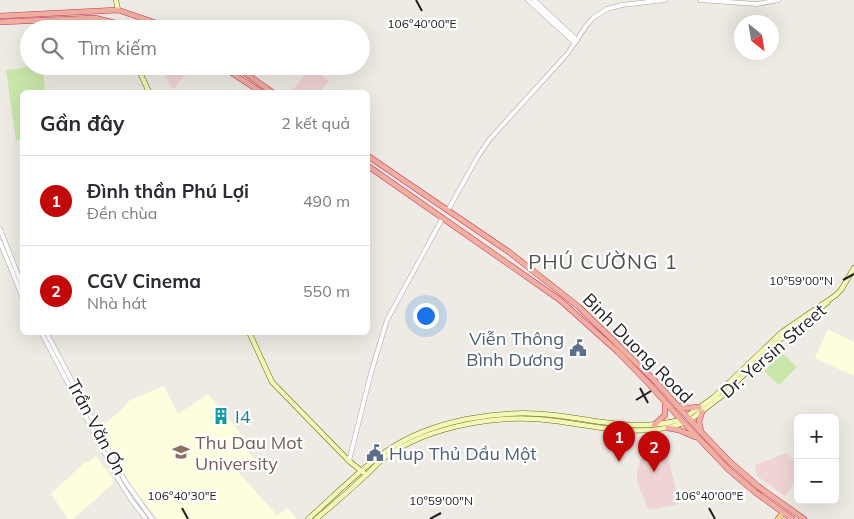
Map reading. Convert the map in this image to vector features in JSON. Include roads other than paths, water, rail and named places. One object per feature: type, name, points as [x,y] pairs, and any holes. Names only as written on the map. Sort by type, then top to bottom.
[{"type":"highway","points":[[117,11],[123,18],[121,20]]},
{"type":"highway","points":[[113,20],[110,17],[117,11]]},
{"type":"highway","points":[[0,16],[117,11],[146,20]]},
{"type":"highway","points":[[48,20],[95,18],[101,20]]},
{"type":"highway","points":[[0,22],[20,21]]},
{"type":"highway","points":[[234,75],[258,90]]},
{"type":"highway","points":[[248,75],[269,90]]},
{"type":"highway","name":"Binh Duong Road","points":[[370,157],[537,273],[579,307],[631,356],[677,405],[701,437],[738,477],[792,519]]},
{"type":"highway","name":"Binh Duong Road","points":[[370,167],[442,219],[531,278],[575,312],[618,352],[664,400],[682,422],[744,475],[804,519]]},
{"type":"highway","points":[[442,219],[448,210]]},
{"type":"highway","points":[[575,312],[579,307]]},
{"type":"highway","points":[[654,425],[665,415],[664,400]]},
{"type":"highway","points":[[668,428],[701,437],[699,424],[701,409],[677,405]]},
{"type":"highway","points":[[682,422],[688,418]]},
{"type":"highway","points":[[783,513],[787,508],[793,508],[809,519]]},
{"type":"main road","points":[[116,0],[117,11]]},
{"type":"main road","points":[[141,75],[148,90]]},
{"type":"main road","name":"Dr. Yersin Street","points":[[688,418],[722,396],[760,355],[841,290],[854,268]]},
{"type":"main road","points":[[250,335],[272,382],[366,476]]},
{"type":"main road","points":[[308,519],[384,453],[403,441],[439,427],[497,414],[553,415],[633,431],[668,428],[682,422]]},
{"type":"main road","points":[[316,519],[386,456],[405,445],[470,423],[497,419],[525,419],[634,427],[682,422]]},
{"type":"main road","points":[[778,519],[783,513]]},
{"type":"street","points":[[528,0],[576,42]]},
{"type":"street","points":[[534,0],[576,42]]},
{"type":"street","points":[[448,210],[489,140],[562,60],[593,18],[607,9],[629,3],[665,0]]},
{"type":"street","points":[[700,0],[757,4],[779,0]]},
{"type":"street","points":[[349,461],[386,320],[442,219]]},
{"type":"street","points":[[0,229],[20,280]]},
{"type":"street","points":[[0,242],[20,291]]},
{"type":"street","name":"Trần Văn Ơn","points":[[43,335],[120,482],[146,519]]},
{"type":"street","name":"Trần Văn Ơn","points":[[48,335],[126,481],[152,519]]},
{"type":"place","name":"Viễn Thông Bình Dương","points":[[578,348]]},
{"type":"place","name":"I4","points":[[221,416]]},
{"type":"place","name":"Thu Dau Mot University","points":[[181,452]]},
{"type":"place","name":"Hup Thủ Dầu Một","points":[[375,453]]},
{"type":"place","name":"Đình thần Phú Lợi","points":[[619,462]]},
{"type":"place","name":"CGV Cinema","points":[[654,472]]},
{"type":"district","name":"PHÚ CƯỜNG 1","points":[[603,261]]}]
